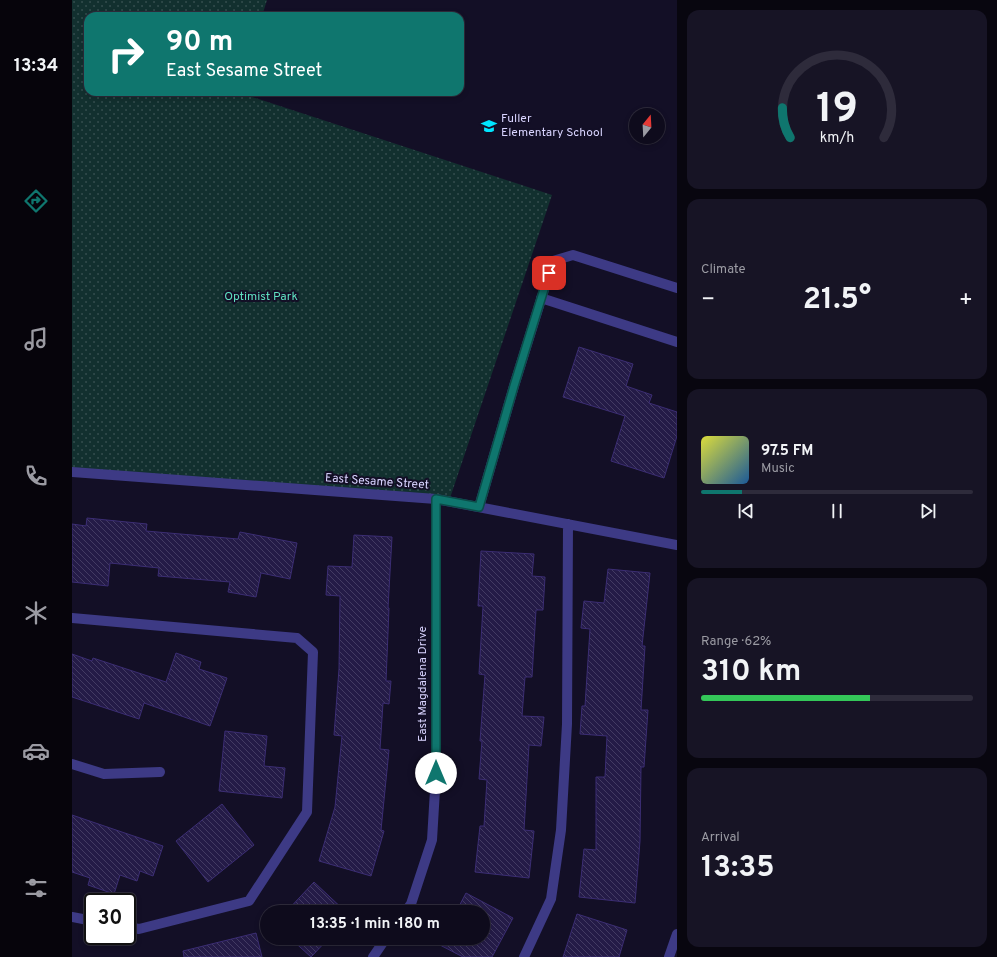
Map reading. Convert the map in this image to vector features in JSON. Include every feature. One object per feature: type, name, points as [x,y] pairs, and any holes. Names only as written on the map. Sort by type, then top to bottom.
[{"type":"street","points":[[479,507],[553,261],[573,255],[677,288]]},
{"type":"street","points":[[541,298],[677,342]]},
{"type":"street","name":"East Sesame Street","points":[[72,472],[436,499],[677,545]]},
{"type":"street","name":"East Magdalena Drive","points":[[410,905],[432,840],[436,773],[436,499]]},
{"type":"street","points":[[524,957],[551,899],[561,830],[567,724],[568,524]]},
{"type":"street","points":[[72,618],[297,638],[313,652],[307,812],[249,901],[139,929],[136,928]]},
{"type":"street","points":[[72,764],[104,774],[160,772]]},
{"type":"street","points":[[72,918],[84,920]]},
{"type":"street","points":[[669,957],[677,934]]},
{"type":"street","points":[[373,957],[381,945]]},
{"type":"green space","name":"Optimist Park","points":[[72,0],[267,0],[263,12],[84,12],[84,96],[249,96],[552,195],[449,501],[72,472]]},
{"type":"building","points":[[579,347],[633,364],[626,386],[652,395],[649,403],[677,412],[677,436],[664,478],[611,461],[625,416],[563,397]]},
{"type":"building","points":[[87,518],[147,524],[146,531],[238,539],[240,532],[297,543],[290,579],[261,573],[256,597],[228,592],[230,582],[158,576],[159,568],[110,563],[108,586],[72,582],[72,524],[86,526]]},
{"type":"building","points":[[354,535],[392,537],[386,681],[391,681],[389,704],[383,703],[380,749],[389,750],[381,830],[384,831],[371,876],[319,861],[335,807],[342,736],[334,735],[339,669],[340,596],[326,595],[328,566],[352,567]]},
{"type":"building","points":[[481,551],[534,554],[532,576],[545,577],[543,610],[536,610],[532,677],[525,677],[522,716],[544,717],[541,746],[529,745],[524,830],[534,831],[529,878],[475,872],[480,826],[484,826],[487,780],[479,779],[485,675],[479,674],[483,606],[478,606]]},
{"type":"building","points":[[608,569],[650,573],[642,646],[645,646],[641,710],[648,710],[644,767],[641,767],[640,841],[635,903],[579,897],[584,849],[596,850],[596,777],[605,777],[607,736],[580,734],[582,706],[585,706],[590,629],[581,628],[584,601],[604,603]]},
{"type":"building","points":[[176,653],[201,662],[199,669],[227,678],[210,726],[144,703],[139,719],[72,697],[72,654],[92,661],[93,658],[166,682]]},
{"type":"building","points":[[225,731],[267,736],[264,766],[285,768],[282,798],[219,791]]},
{"type":"building","points":[[222,804],[254,845],[208,882],[176,841]]},
{"type":"building","points":[[72,815],[163,846],[153,876],[140,871],[137,881],[120,875],[114,893],[88,885],[90,878],[72,872]]},
{"type":"building","points":[[314,882],[339,905],[293,905]]},
{"type":"building","points":[[466,893],[489,905],[460,905]]},
{"type":"building","points":[[490,906],[513,918],[492,957],[463,957],[440,945],[490,945]]},
{"type":"building","points":[[577,914],[627,930],[619,957],[563,957]]},
{"type":"building","points":[[256,933],[262,957],[184,957],[183,951]]},
{"type":"building","points":[[298,945],[322,945],[311,957]]},
{"type":"place","name":"Fuller Elementary School","points":[[489,126]]},
{"type":"route","points":[[436,773],[436,499],[479,507],[549,273]]}]
